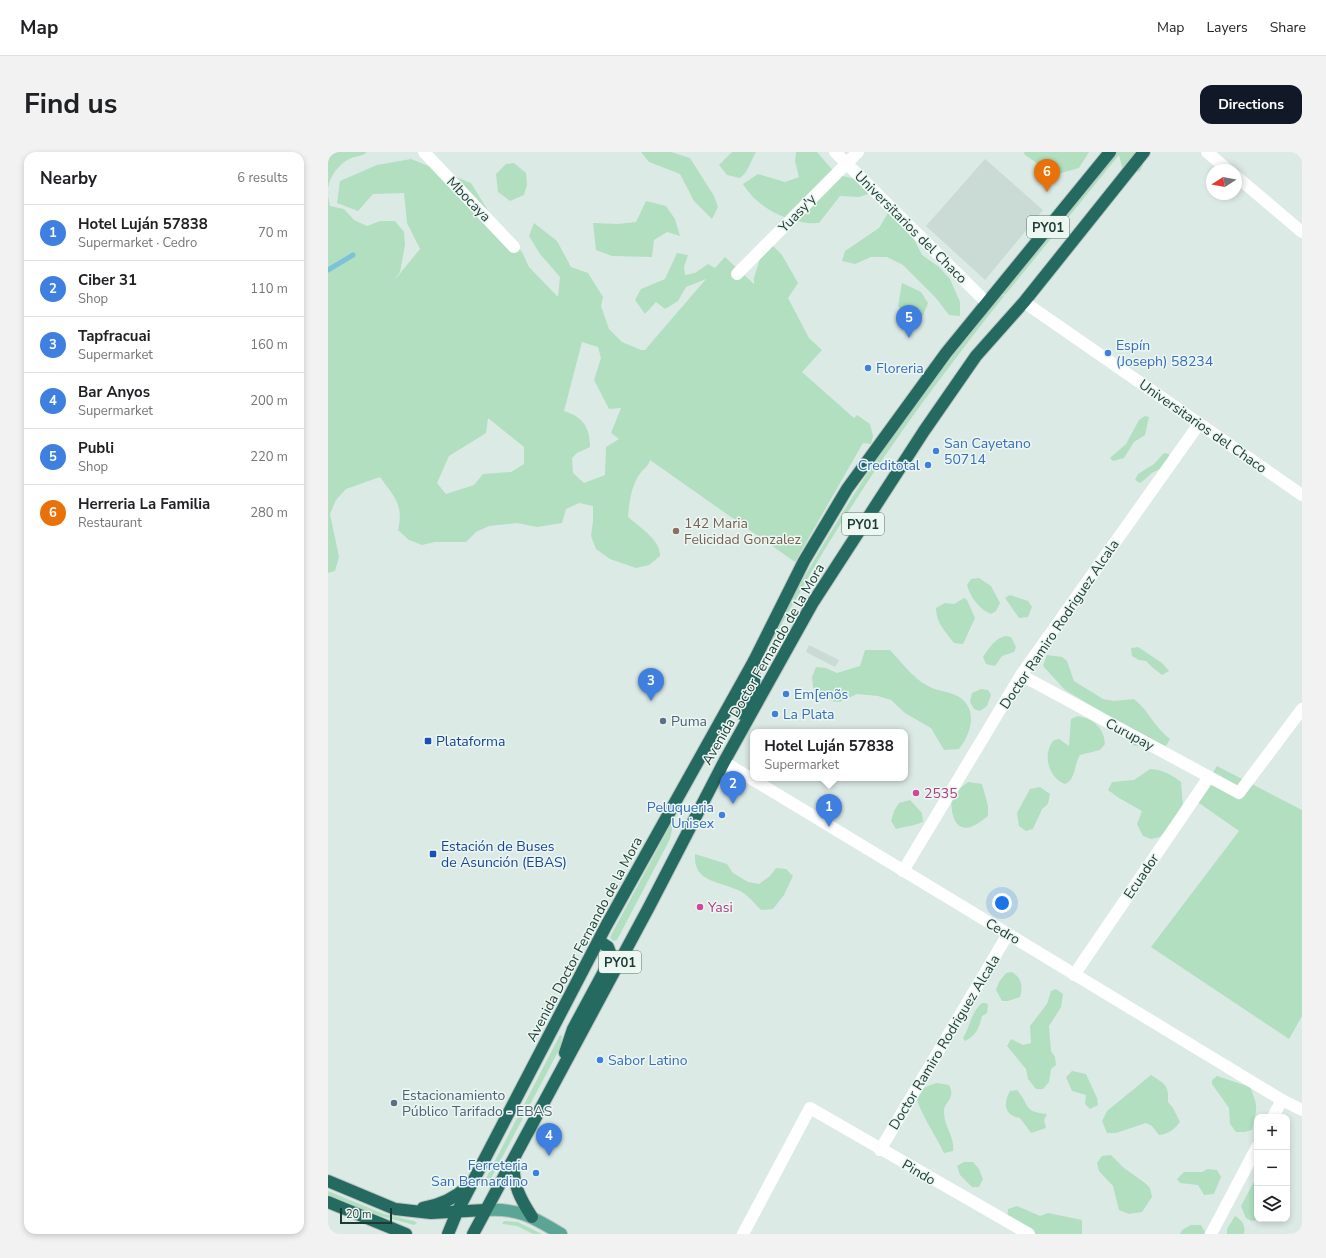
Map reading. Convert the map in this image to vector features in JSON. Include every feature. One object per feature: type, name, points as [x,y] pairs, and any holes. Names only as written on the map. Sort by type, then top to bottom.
[{"type":"highway","name":"Avenida Doctor Fernando de la Mora","points":[[448,1234],[457,1212],[599,941],[754,661],[804,561],[847,489],[893,424],[986,302],[1110,152]]},
{"type":"highway","name":"Avenida Doctor Fernando de la Mora","points":[[473,1234],[485,1210],[514,1161],[650,907],[681,843],[724,762],[812,604],[889,484],[976,356],[1024,302],[1144,152]]},
{"type":"highway","points":[[681,843],[691,815],[748,702],[754,685],[754,661]]},
{"type":"highway","points":[[562,1070],[568,1042],[608,964],[610,955],[608,947],[599,941]]},
{"type":"highway","points":[[514,1161],[515,1185],[522,1201],[532,1217]]},
{"type":"highway","points":[[406,1211],[434,1206],[455,1197],[474,1180]]},
{"type":"highway","points":[[328,1181],[394,1209],[406,1211],[457,1212],[485,1210]]},
{"type":"highway","points":[[328,1202],[385,1230],[406,1234]]},
{"type":"main road","points":[[485,1210],[516,1211],[532,1217],[561,1234]]},
{"type":"street","name":"Mbocaya","points":[[424,152],[514,247]]},
{"type":"street","name":"Universitarios del Chaco","points":[[835,152],[986,302]]},
{"type":"street","name":"Yuasy'y","points":[[737,274],[858,152]]},
{"type":"street","points":[[1207,152],[1221,164]]},
{"type":"street","points":[[1242,181],[1302,232]]},
{"type":"street","name":"Universitarios del Chaco","points":[[1024,302],[1302,495]]},
{"type":"street","name":"Doctor Ramiro Rodriguez Alcala","points":[[903,871],[1021,675],[1199,424]]},
{"type":"street","name":"Curupay","points":[[1021,675],[1239,793],[1302,709]]},
{"type":"street","name":"Cedro","points":[[724,762],[750,778]]},
{"type":"street","name":"Ecuador","points":[[1074,975],[1208,777]]},
{"type":"street","name":"Cedro","points":[[755,781],[1074,975],[1282,1100],[1302,1110]]},
{"type":"street","name":"Doctor Ramiro Rodriguez Alcala","points":[[880,1150],[1008,934]]},
{"type":"street","points":[[1275,1114],[1282,1100]]},
{"type":"street","name":"Pindo","points":[[743,1234],[810,1108],[880,1150],[1029,1234]]},
{"type":"street","points":[[1211,1234],[1255,1150]]},
{"type":"shaded area","points":[[985,159],[1043,210],[985,280],[926,226]]},
{"type":"shaded area","points":[[809,645],[839,660],[835,667],[806,652]]},
{"type":"green space","points":[[328,152],[367,152],[341,164],[333,175],[328,188]]},
{"type":"green space","points":[[641,152],[671,152],[690,158],[714,196],[718,207],[712,219],[694,201],[680,174],[649,162]]},
{"type":"green space","points":[[732,152],[756,152],[747,169],[740,178],[727,175],[719,165]]},
{"type":"green space","points":[[796,152],[817,152],[836,174],[855,179],[871,193],[859,197],[840,196],[819,223],[797,221],[776,213],[749,193],[743,184],[758,174],[785,182],[799,177],[795,161]]},
{"type":"green space","points":[[1024,152],[1089,152],[1079,168],[1047,177],[1044,163],[1038,164],[1025,155]]},
{"type":"green space","points":[[1116,152],[1139,152],[1143,165],[1140,171],[1131,174],[1122,167],[1119,155],[1006,294],[1001,295]]},
{"type":"green space","points":[[411,159],[471,183],[492,217],[522,252],[529,267],[558,297],[560,277],[540,254],[529,236],[534,223],[557,241],[571,267],[588,273],[603,297],[601,306],[609,329],[622,342],[641,350],[645,350],[706,279],[686,287],[678,301],[665,309],[656,302],[645,314],[635,300],[641,289],[665,279],[677,253],[688,255],[684,267],[685,275],[695,273],[708,264],[715,268],[725,257],[754,284],[754,278],[766,239],[782,255],[798,283],[788,298],[809,338],[822,350],[802,372],[854,418],[857,415],[870,424],[873,436],[871,444],[863,443],[795,562],[650,460],[636,480],[632,490],[628,517],[648,534],[657,545],[660,556],[649,565],[636,568],[610,559],[596,549],[591,536],[593,506],[579,503],[566,509],[562,523],[537,527],[517,523],[489,526],[476,532],[466,542],[435,542],[422,545],[409,540],[398,530],[400,521],[399,507],[380,477],[346,489],[336,500],[330,514],[339,557],[335,571],[328,573],[328,196],[330,206],[344,209],[354,220],[367,226],[380,221],[395,221],[404,232],[405,245],[400,272],[393,282],[420,249],[407,223],[404,193],[373,194],[358,211],[337,203],[340,181],[377,165]],"holes":[[[582,342],[598,347],[601,358],[594,380],[609,409],[621,408],[611,433],[619,439],[606,447],[605,475],[584,483],[573,473],[572,458],[577,453],[590,447],[589,434],[587,428],[581,420],[571,413],[564,411]],[[488,418],[524,447],[524,464],[511,472],[483,474],[474,485],[446,494],[437,483],[449,456],[486,433]]]},
{"type":"green space","points":[[514,163],[526,173],[527,185],[524,195],[510,201],[498,192],[496,174],[506,164]]},
{"type":"green space","points":[[646,201],[666,206],[675,219],[680,236],[667,232],[654,240],[652,257],[612,256],[596,250],[593,223],[618,224],[636,222]]},
{"type":"green space","points":[[888,213],[913,237],[922,255],[939,267],[950,279],[960,302],[960,316],[949,315],[936,298],[903,265],[887,257],[871,257],[855,264],[842,261],[845,251],[879,228]]},
{"type":"green space","points":[[902,283],[921,292],[928,303],[923,316],[909,320],[898,306]]},
{"type":"green space","points":[[1005,295],[939,380],[897,438],[828,543],[765,654],[763,655],[762,652],[839,518],[903,421],[958,349],[1001,296]]},
{"type":"green space","points":[[1145,416],[1149,417],[1145,435],[1134,442],[1124,458],[1113,461],[1110,458],[1126,444],[1139,420]]},
{"type":"green space","points":[[1164,453],[1169,454],[1167,465],[1152,473],[1140,483],[1135,480],[1138,474],[1154,464]]},
{"type":"green space","points":[[979,578],[991,586],[1000,603],[996,611],[991,614],[979,606],[968,590],[967,585],[971,579]]},
{"type":"green space","points":[[1010,595],[1028,601],[1032,607],[1028,617],[1019,618],[1005,598]]},
{"type":"green space","points":[[964,598],[967,600],[975,618],[963,644],[954,643],[939,623],[936,608],[945,603],[954,604]]},
{"type":"green space","points":[[1006,636],[1011,637],[1016,647],[1014,652],[1002,656],[995,666],[986,664],[983,657],[988,650],[995,641]]},
{"type":"green space","points":[[1138,647],[1162,663],[1169,671],[1162,675],[1146,661],[1139,660],[1132,656],[1131,648]]},
{"type":"green space","points":[[865,650],[890,650],[917,679],[932,688],[954,694],[962,699],[970,711],[971,724],[969,731],[959,749],[944,750],[931,728],[905,713],[891,700],[878,696],[857,694],[839,702],[831,701],[818,694],[813,687],[812,677],[816,667],[826,668],[837,673],[860,666]]},
{"type":"green space","points":[[1047,655],[1062,657],[1067,661],[1074,681],[1103,699],[1114,701],[1134,699],[1144,709],[1160,730],[1170,739],[1166,746],[1152,741],[1142,747],[1133,745],[1104,713],[1065,690],[1043,666]]},
{"type":"green space","points":[[981,689],[988,690],[991,695],[987,706],[980,711],[974,709],[970,702],[972,693]]},
{"type":"green space","points":[[1078,716],[1089,719],[1097,725],[1103,733],[1105,744],[1100,750],[1080,755],[1071,779],[1065,784],[1059,781],[1051,771],[1048,752],[1050,745],[1054,740],[1059,739],[1069,746],[1071,719]]},
{"type":"green space","points":[[1217,766],[1302,810],[1302,1016],[1289,1039],[1151,947],[1239,831],[1196,801]]},
{"type":"green space","points":[[1150,769],[1167,773],[1181,782],[1183,806],[1174,823],[1160,837],[1151,839],[1143,836],[1137,824],[1142,811],[1108,790],[1112,782],[1134,780]]},
{"type":"green space","points":[[968,782],[982,784],[988,806],[988,816],[973,826],[965,828],[956,822],[952,812],[951,800],[952,795]]},
{"type":"green space","points":[[1040,787],[1050,794],[1048,804],[1042,809],[1033,829],[1026,831],[1019,826],[1017,813],[1030,789]]},
{"type":"green space","points":[[910,800],[922,813],[923,822],[896,829],[891,821],[894,811],[899,803]]},
{"type":"green space","points":[[671,824],[673,825],[670,839],[617,940],[613,941],[610,937]]},
{"type":"green space","points":[[695,854],[727,864],[733,873],[748,882],[759,884],[770,876],[776,868],[786,869],[793,876],[784,895],[773,909],[761,910],[749,897],[740,891],[716,883],[703,876],[698,871]]},
{"type":"green space","points":[[1012,972],[1018,977],[1021,983],[1020,997],[1008,1001],[1002,1001],[996,990],[999,982],[1006,973]]},
{"type":"green space","points":[[1056,989],[1063,994],[1061,1007],[1049,1026],[1051,1051],[1055,1057],[1056,1065],[1051,1069],[1049,1082],[1043,1089],[1036,1089],[1028,1079],[1026,1069],[1007,1046],[1011,1039],[1023,1045],[1031,1043],[1030,1026],[1047,1004],[1051,991]]},
{"type":"green space","points":[[982,1003],[986,1003],[988,1005],[987,1013],[982,1016],[975,1034],[965,1041],[963,1038],[973,1015]]},
{"type":"green space","points":[[560,1035],[562,1036],[560,1048],[487,1186],[484,1187],[483,1184]]},
{"type":"green space","points":[[1072,1071],[1086,1074],[1097,1098],[1098,1105],[1090,1109],[1085,1104],[1086,1095],[1072,1091],[1066,1077]]},
{"type":"green space","points":[[1151,1075],[1167,1088],[1168,1102],[1173,1108],[1180,1122],[1171,1131],[1159,1135],[1152,1126],[1146,1123],[1116,1133],[1107,1133],[1102,1121],[1107,1111]]},
{"type":"green space","points":[[1217,1076],[1250,1087],[1256,1104],[1252,1130],[1236,1132],[1230,1124],[1229,1108],[1212,1084],[1212,1080]]},
{"type":"green space","points":[[937,1083],[949,1085],[951,1090],[950,1098],[945,1107],[944,1114],[946,1124],[953,1141],[953,1151],[944,1153],[917,1101],[917,1096],[920,1091],[925,1087]]},
{"type":"green space","points":[[1017,1090],[1030,1109],[1034,1112],[1047,1114],[1044,1120],[1046,1128],[1031,1133],[1020,1118],[1015,1117],[1008,1112],[1006,1108],[1006,1100],[1010,1091]]},
{"type":"green space","points":[[1111,1155],[1124,1168],[1150,1188],[1152,1197],[1142,1212],[1129,1214],[1119,1210],[1113,1186],[1099,1171],[1097,1163],[1102,1156]]},
{"type":"green space","points":[[964,1162],[973,1162],[979,1169],[983,1179],[979,1187],[972,1187],[960,1175],[957,1166]]},
{"type":"green space","points":[[1208,1169],[1217,1170],[1221,1177],[1214,1194],[1204,1195],[1198,1185],[1180,1183],[1177,1179],[1184,1172],[1202,1172]]},
{"type":"green space","points":[[1254,1182],[1254,1221],[1246,1218],[1241,1206]]},
{"type":"green space","points":[[328,1191],[384,1214],[417,1223],[414,1225],[381,1216],[328,1195]]},
{"type":"green space","points":[[1017,1206],[1040,1216],[1048,1213],[1082,1220],[1082,1234],[1023,1234],[1007,1222],[1008,1209]]},
{"type":"green space","points":[[1235,1216],[1240,1219],[1243,1224],[1244,1234],[1227,1234],[1227,1229]]},
{"type":"green space","points":[[504,1221],[518,1222],[542,1234],[533,1234],[517,1226],[502,1224]]},
{"type":"green space","points":[[1191,1225],[1201,1225],[1205,1232],[1204,1234],[1180,1234],[1182,1230]]},
{"type":"waterway","points":[[328,270],[353,255]]},
{"type":"place","name":"Herreria La Familia","points":[[1047,192]]},
{"type":"place","name":"Publi","points":[[909,338]]},
{"type":"place","name":"Espín (Joseph) 58234","points":[[1108,353]]},
{"type":"place","name":"Floreria","points":[[868,368]]},
{"type":"place","name":"San Cayetano 50714","points":[[936,451]]},
{"type":"place","name":"Creditotal","points":[[928,465]]},
{"type":"place","name":"142 Maria Felicidad Gonzalez","points":[[676,531]]},
{"type":"place","name":"Em[enõs","points":[[786,694]]},
{"type":"place","name":"Tapfracuai","points":[[651,701]]},
{"type":"place","name":"La Plata","points":[[775,714]]},
{"type":"place","name":"Puma","points":[[663,721]]},
{"type":"place","name":"Plataforma","points":[[428,741]]},
{"type":"place","name":"2535","points":[[916,793]]},
{"type":"place","name":"Ciber 31","points":[[733,804]]},
{"type":"place","name":"Peluqueria Unisex","points":[[722,815]]},
{"type":"place","name":"Hotel Luján 57838","points":[[829,827]]},
{"type":"place","name":"Estación de Buses de Asunción (EBAS)","points":[[433,854]]},
{"type":"place","name":"Yasi","points":[[700,907]]},
{"type":"place","name":"Sabor Latino","points":[[600,1060]]},
{"type":"place","name":"Estacionamiento Público Tarifado - EBAS","points":[[394,1103]]},
{"type":"place","name":"Bar Anyos","points":[[549,1156]]},
{"type":"place","name":"Ferreteria San Bernardino","points":[[536,1173]]}]
